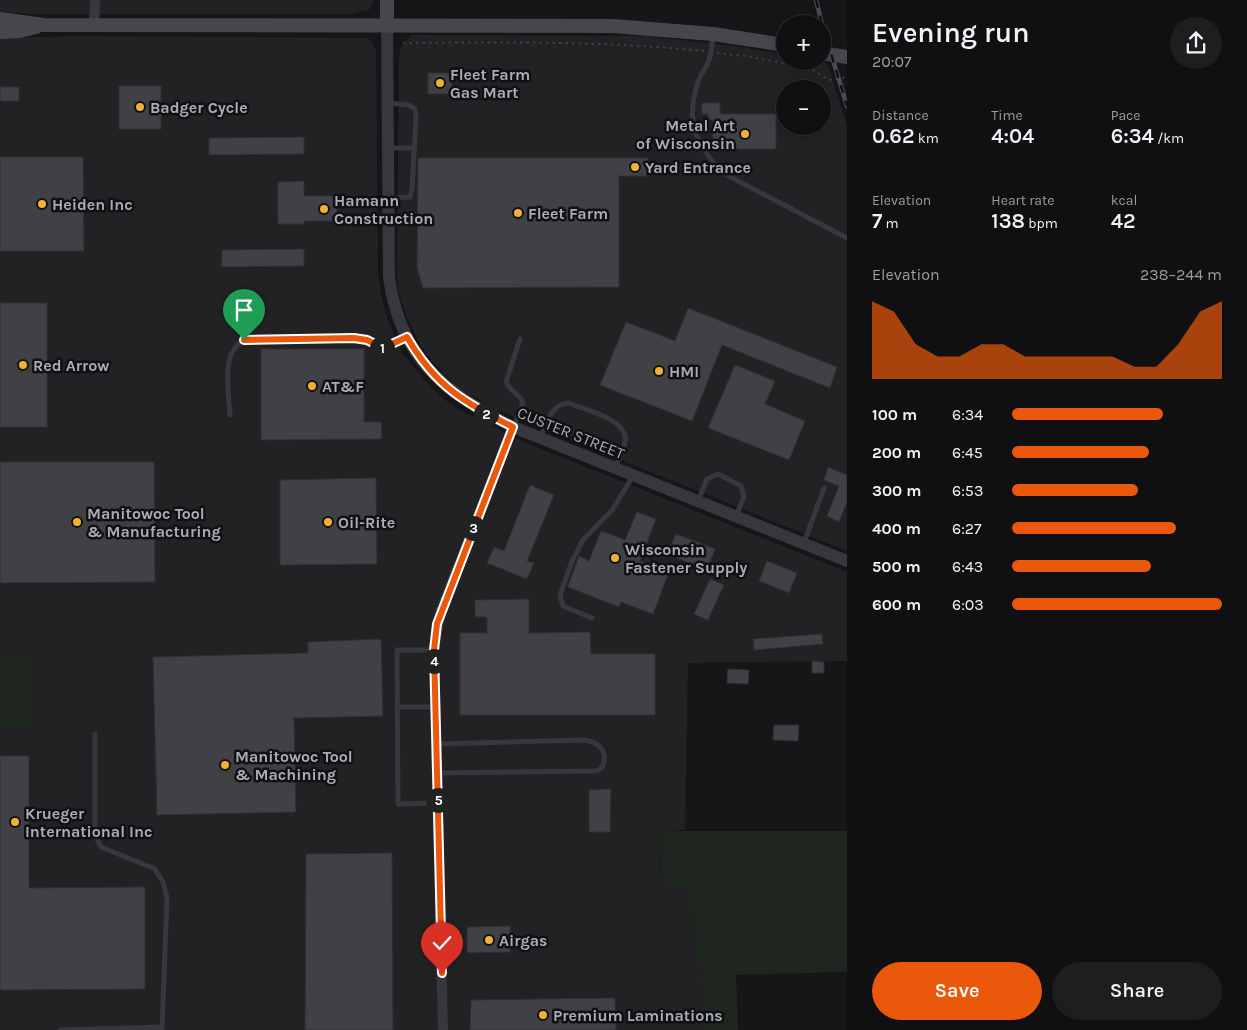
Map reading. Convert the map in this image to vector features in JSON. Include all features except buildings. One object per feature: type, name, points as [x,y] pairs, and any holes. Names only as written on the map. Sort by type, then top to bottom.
[{"type":"main road","points":[[387,25],[388,0]]},
{"type":"main road","points":[[0,19],[44,25],[613,26],[713,34],[776,44]]},
{"type":"main road","points":[[0,32],[20,31],[44,25]]},
{"type":"main road","points":[[831,54],[847,57]]},
{"type":"street","points":[[94,25],[95,0]]},
{"type":"street","name":"CUSTER STREET","points":[[387,25],[389,277],[393,306],[407,337],[435,378],[461,399],[513,427],[847,561]]},
{"type":"street","points":[[443,1030],[434,650],[441,610],[513,427]]},
{"type":"lane","points":[[713,34],[711,52],[698,82],[691,114],[695,136],[709,159],[723,173],[847,238]]},
{"type":"lane","points":[[388,103],[409,105],[415,109],[412,190],[410,197],[388,198]]},
{"type":"lane","points":[[388,148],[414,148]]},
{"type":"lane","points":[[230,415],[229,356],[236,344],[244,340],[354,338],[367,340],[383,348],[407,337]]},
{"type":"lane","points":[[513,427],[523,402],[519,394],[510,389],[506,382],[520,339]]},
{"type":"lane","points":[[540,438],[553,409],[560,404],[568,403],[615,422],[622,428],[626,440],[615,468]]},
{"type":"lane","points":[[698,501],[707,479],[718,474],[741,486],[743,492],[736,516]]},
{"type":"lane","points":[[592,618],[563,606],[560,595],[572,560],[583,540],[613,508],[633,475]]},
{"type":"lane","points":[[804,544],[824,488]]},
{"type":"lane","points":[[434,650],[397,650],[398,804],[438,803]]},
{"type":"lane","points":[[397,707],[436,707]]},
{"type":"lane","points":[[60,1030],[162,1028],[167,898],[163,882],[155,869],[101,847],[95,835],[95,734]]},
{"type":"lane","points":[[437,744],[584,740],[595,742],[600,746],[604,759],[601,769],[595,770],[438,773]]},
{"type":"path","points":[[403,43],[578,43],[650,46],[745,56],[810,68],[829,80],[847,77]]},
{"type":"shaded area","points":[[0,0],[374,0],[369,10],[352,14],[38,14],[0,12]]},
{"type":"shaded area","points":[[411,35],[646,36],[749,48],[776,53],[776,70],[829,70],[847,125],[847,551],[502,412],[458,388],[432,361],[421,346],[408,320],[398,290],[399,56],[402,45]]},
{"type":"shaded area","points":[[81,36],[368,38],[373,43],[376,51],[378,273],[380,290],[387,318],[401,351],[424,380],[441,397],[458,409],[526,443],[847,572],[847,661],[688,663],[685,830],[660,831],[661,888],[687,888],[699,976],[700,1030],[0,1030],[0,38]]},
{"type":"shaded area","points":[[0,655],[32,655],[33,728],[0,728]]},
{"type":"shaded area","points":[[660,831],[847,831],[847,972],[736,975],[738,1030],[700,1030],[699,976],[687,888],[661,889]]},
{"type":"railway","points":[[816,0],[820,15]]},
{"type":"railway","points":[[831,54],[847,106]]},
{"type":"place","name":"Fleet Farm Gas Mart","points":[[440,83]]},
{"type":"place","name":"Badger Cycle","points":[[140,107]]},
{"type":"place","name":"Metal Art of Wisconsin","points":[[745,134]]},
{"type":"place","name":"Yard Entrance","points":[[635,167]]},
{"type":"place","name":"Heiden Inc","points":[[42,204]]},
{"type":"place","name":"Hamann Construction","points":[[324,209]]},
{"type":"place","name":"Fleet Farm","points":[[518,213]]},
{"type":"place","name":"Red Arrow","points":[[23,365]]},
{"type":"place","name":"HMI","points":[[659,371]]},
{"type":"place","name":"AT&F","points":[[312,386]]},
{"type":"place","name":"Manitowoc Tool & Manufacturing","points":[[77,522]]},
{"type":"place","name":"Oil-Rite","points":[[328,522]]},
{"type":"place","name":"Wisconsin Fastener Supply","points":[[615,558]]},
{"type":"place","name":"Manitowoc Tool & Machining","points":[[225,765]]},
{"type":"place","name":"Krueger International Inc","points":[[15,822]]},
{"type":"place","name":"Airgas","points":[[489,940]]},
{"type":"place","name":"Premium Laminations","points":[[543,1015]]},
{"type":"route","points":[[244,340],[354,338],[367,340],[383,348],[407,337],[417,355],[435,378],[461,399],[513,427],[437,624],[434,650],[442,973]]}]
